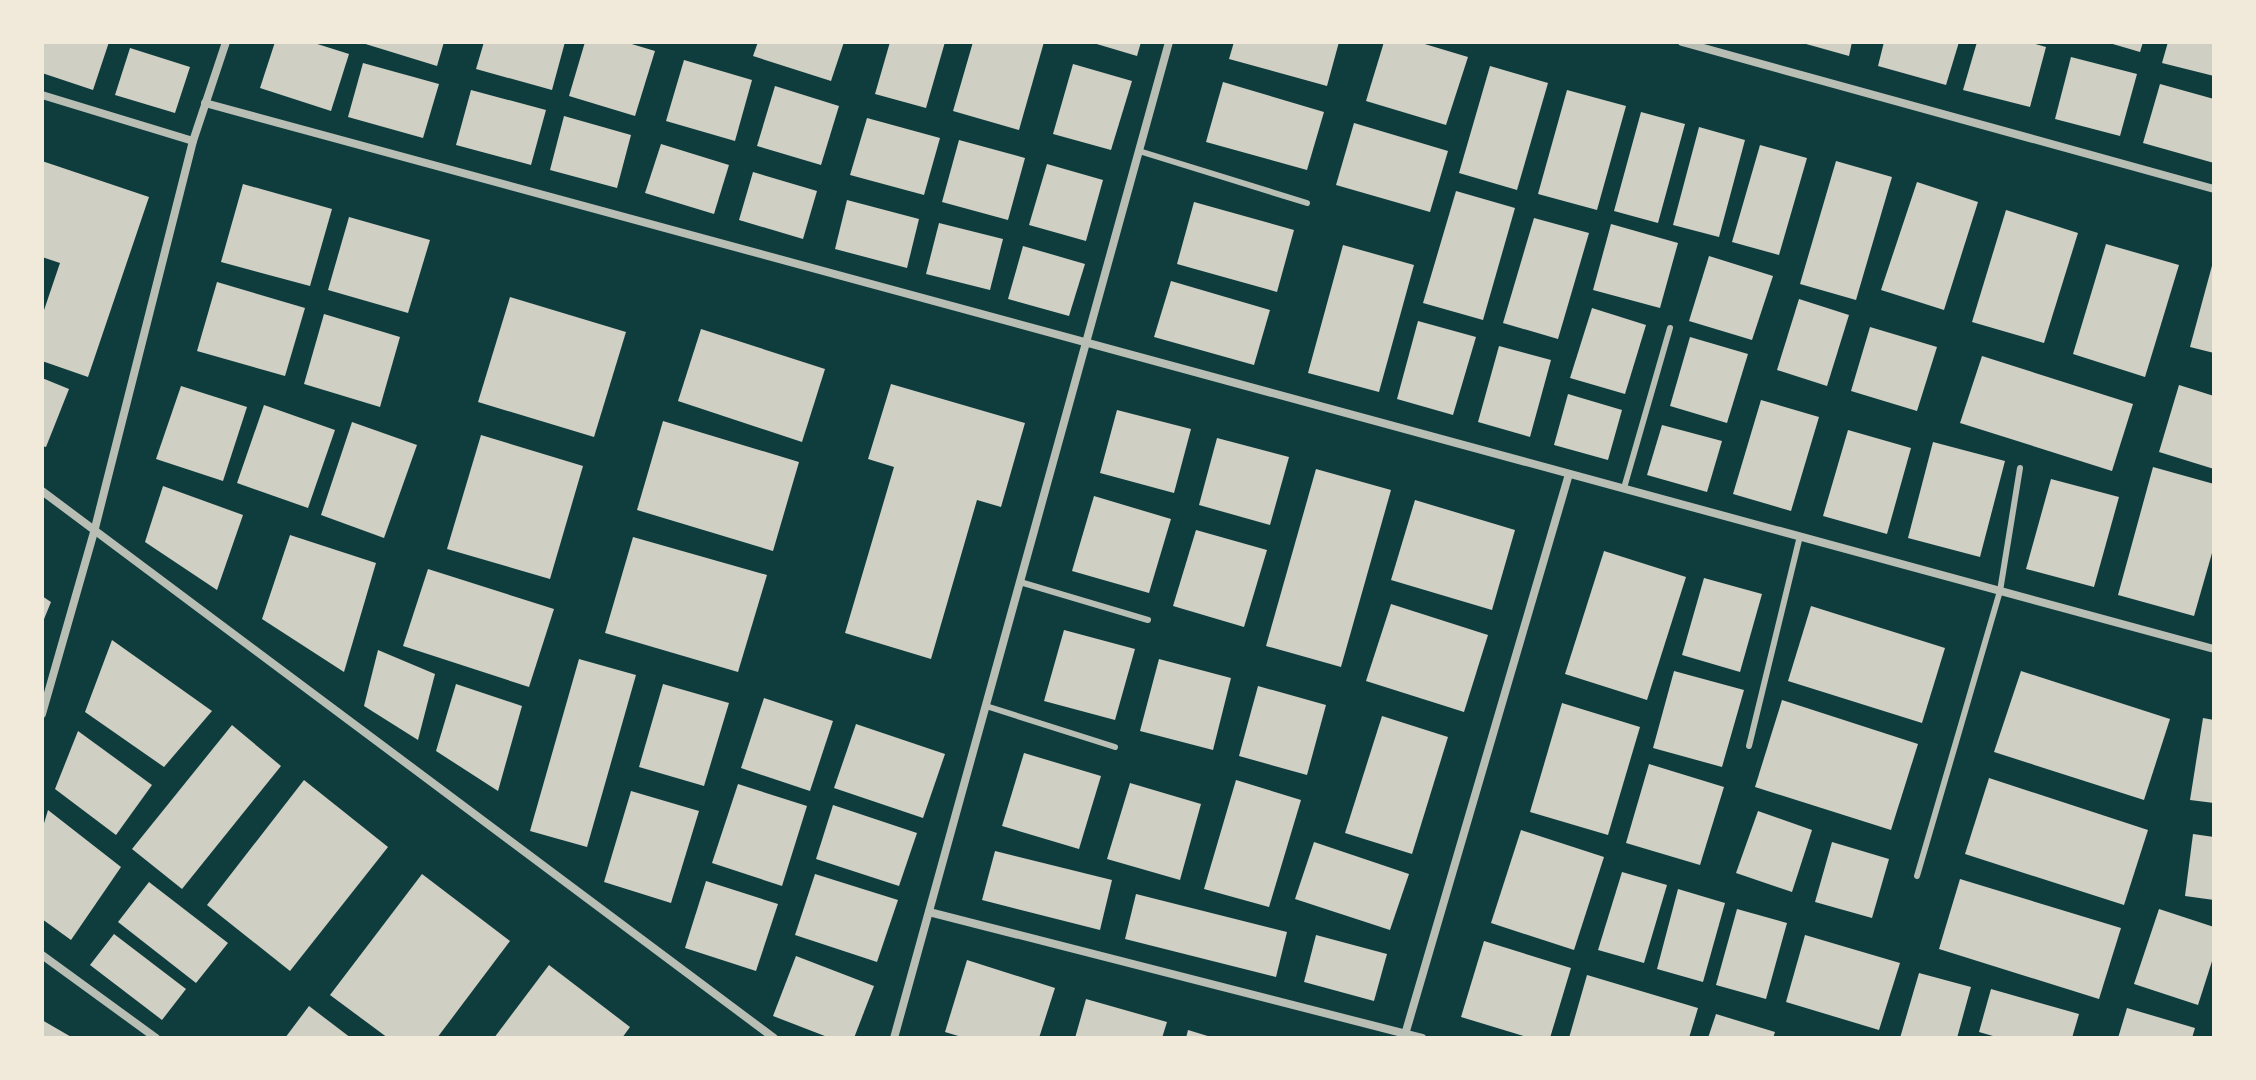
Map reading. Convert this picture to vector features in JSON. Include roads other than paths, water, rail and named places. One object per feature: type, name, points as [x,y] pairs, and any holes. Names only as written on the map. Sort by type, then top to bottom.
[{"type":"street","points":[[42,714],[94,532],[193,141],[226,42]]},
{"type":"street","points":[[894,1038],[1169,42]]},
{"type":"street","points":[[1682,42],[2214,189]]},
{"type":"street","points":[[42,95],[193,141]]},
{"type":"street","points":[[205,103],[2214,649]]},
{"type":"street","points":[[1405,1036],[1569,474]]},
{"type":"street","points":[[42,491],[774,1038]]},
{"type":"street","points":[[929,912],[1422,1038]]},
{"type":"street","points":[[42,955],[156,1038]]},
{"type":"lane","points":[[1139,151],[1307,203]]},
{"type":"lane","points":[[1624,488],[1670,328]]},
{"type":"lane","points":[[1917,876],[2000,591],[2020,468]]},
{"type":"lane","points":[[1749,746],[1800,536]]},
{"type":"lane","points":[[1020,582],[1148,620]]},
{"type":"lane","points":[[986,706],[1115,747]]}]
